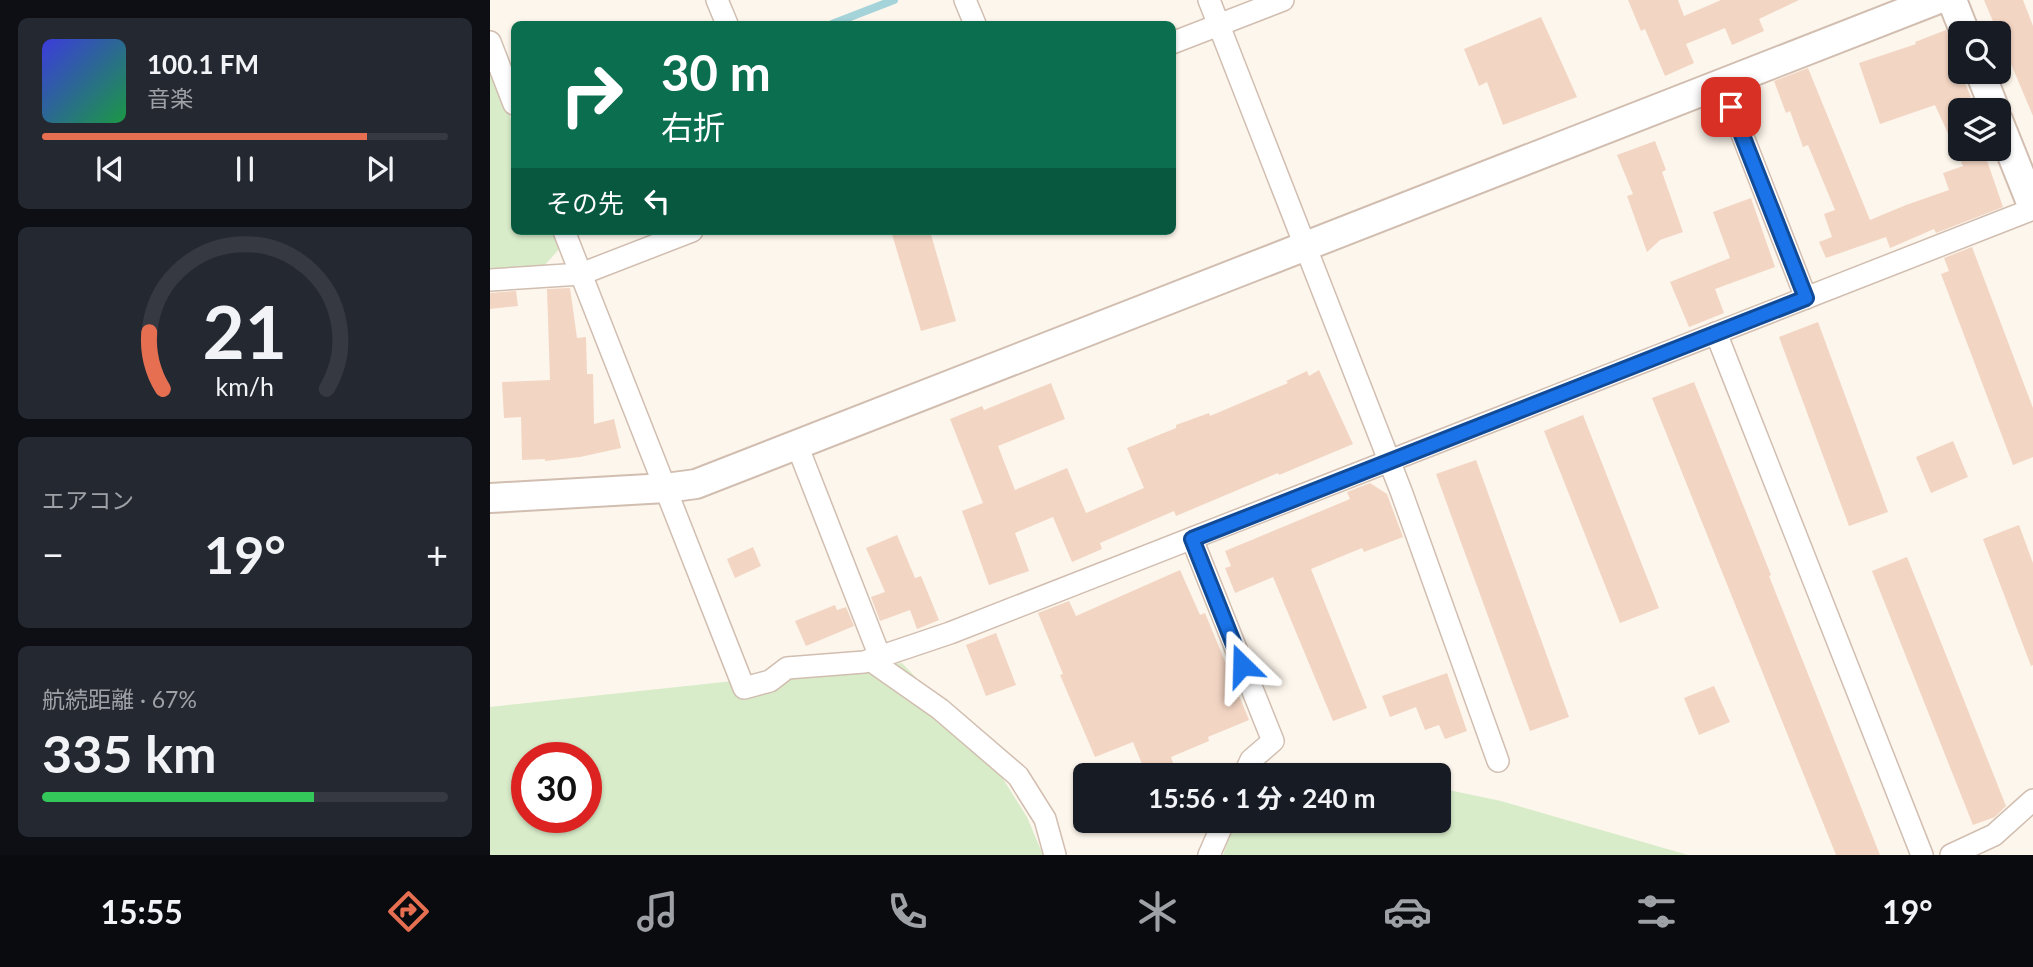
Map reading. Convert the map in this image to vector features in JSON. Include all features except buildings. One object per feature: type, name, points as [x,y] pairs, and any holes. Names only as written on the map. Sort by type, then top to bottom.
[{"type":"street","points":[[717,0],[726,21]]},
{"type":"street","points":[[965,0],[974,21]]},
{"type":"street","points":[[1209,0],[1389,461],[1498,761]]},
{"type":"street","points":[[1176,41],[1283,0]]},
{"type":"street","points":[[490,498],[696,484],[1936,0]]},
{"type":"street","points":[[1952,0],[1960,21]]},
{"type":"street","points":[[490,42],[511,96]]},
{"type":"street","points":[[1722,83],[1806,298]]},
{"type":"street","points":[[566,235],[744,688],[770,681],[787,668],[875,658],[950,633],[1806,298],[2032,205],[2011,152]]},
{"type":"street","points":[[490,280],[581,274],[682,235]]},
{"type":"street","points":[[1716,333],[1922,855]]},
{"type":"street","points":[[797,445],[875,658],[1018,776],[1045,819],[1055,855]]},
{"type":"street","points":[[1192,539],[1273,741],[1250,763]]},
{"type":"street","points":[[1951,855],[1994,835],[2033,800]]},
{"type":"street","points":[[1209,855],[1219,833]]},
{"type":"green space","points":[[490,63],[511,119],[511,235],[556,235],[561,247],[543,267],[490,270]]},
{"type":"green space","points":[[902,663],[985,750],[1027,817],[1043,855],[490,855],[490,707]]},
{"type":"green space","points":[[1451,791],[1501,801],[1688,855],[1223,855],[1231,833],[1451,833]]},
{"type":"waterway","points":[[840,21],[894,0]]},
{"type":"route","points":[[1242,665],[1192,539],[1806,298],[1731,107]]}]
